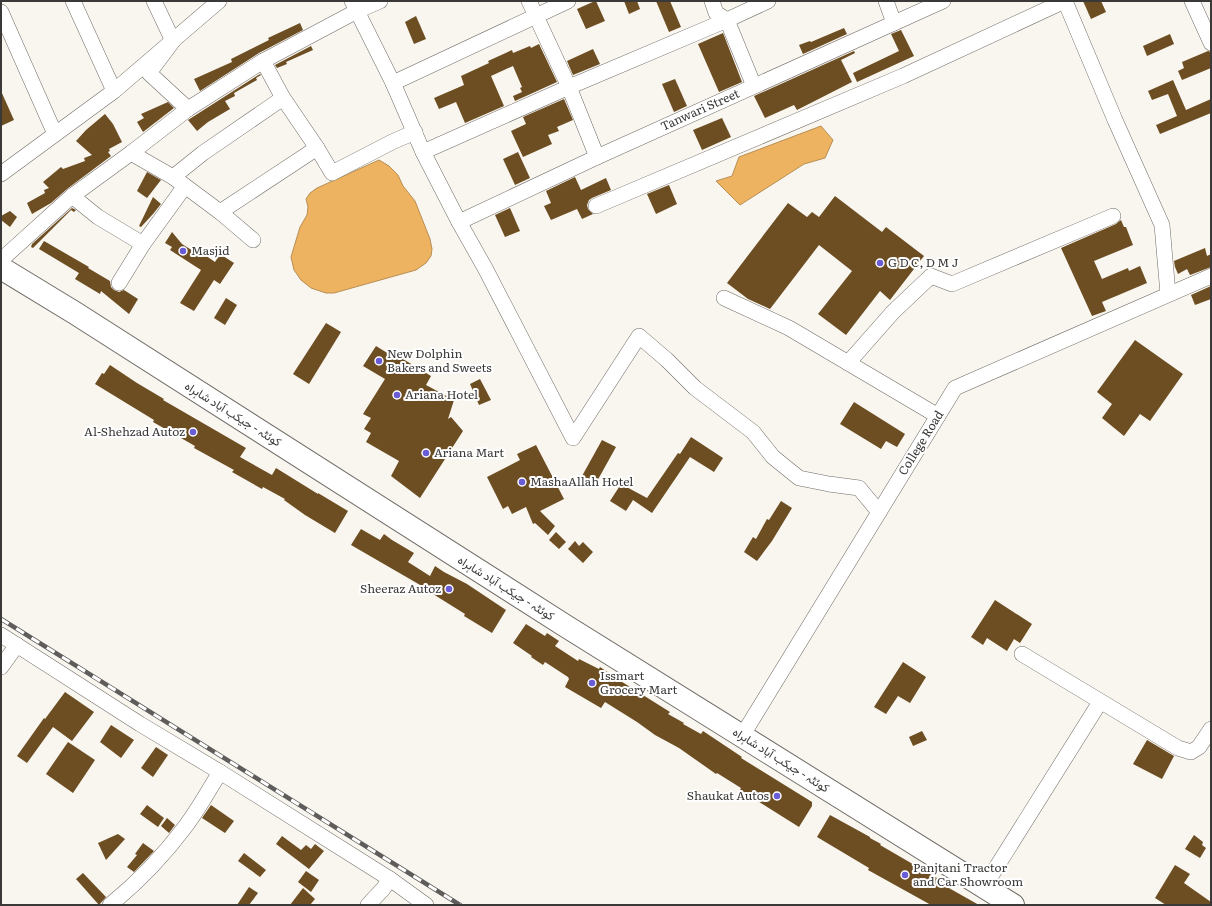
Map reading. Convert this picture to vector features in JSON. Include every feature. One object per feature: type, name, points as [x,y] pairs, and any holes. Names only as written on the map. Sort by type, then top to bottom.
[{"type":"highway","name":"کوئٹہ - جیکب آباد شاہراہ","points":[[1,268],[75,313],[558,620],[1010,904]]},
{"type":"street","points":[[73,1],[114,91]]},
{"type":"street","points":[[154,1],[173,41]]},
{"type":"street","points":[[1,174],[114,91],[220,1]]},
{"type":"street","points":[[1,260],[72,196],[132,153],[188,109],[355,6],[380,1]]},
{"type":"street","points":[[529,1],[569,87],[597,157]]},
{"type":"street","points":[[393,83],[568,1]]},
{"type":"street","points":[[712,1],[716,13],[727,20],[754,86]]},
{"type":"street","points":[[423,152],[768,1]]},
{"type":"street","points":[[886,1],[894,23]]},
{"type":"street","name":"Tanwari Street","points":[[459,222],[597,157],[943,1]]},
{"type":"street","points":[[596,206],[903,76],[1056,5],[1057,1]]},
{"type":"street","points":[[1065,1],[1115,120],[1162,225],[1168,294]]},
{"type":"street","points":[[1192,1],[1211,43]]},
{"type":"street","points":[[355,6],[393,83],[423,152],[573,438],[639,336],[667,360],[695,388],[753,432],[773,457],[799,478],[859,488],[879,512]]},
{"type":"street","points":[[1,12],[55,134]]},
{"type":"street","points":[[173,41],[149,73],[188,109]]},
{"type":"street","points":[[263,62],[332,173],[414,132]]},
{"type":"street","points":[[173,177],[203,153],[284,98]]},
{"type":"street","points":[[220,212],[316,148]]},
{"type":"street","points":[[132,153],[173,177],[220,212],[253,240]]},
{"type":"street","points":[[120,283],[143,244],[185,186]]},
{"type":"street","points":[[72,196],[98,217],[143,244]]},
{"type":"street","points":[[848,363],[893,312],[930,276],[952,284],[1113,216]]},
{"type":"street","name":"College Road","points":[[742,736],[955,388],[1211,276]]},
{"type":"street","points":[[724,298],[789,328],[938,416]]},
{"type":"street","points":[[1,635],[140,724],[220,772],[390,879],[426,905]]},
{"type":"street","points":[[1,667],[17,645]]},
{"type":"street","points":[[1022,654],[1178,748],[1191,752],[1199,747],[1211,730]]},
{"type":"street","points":[[984,887],[1100,702]]},
{"type":"street","points":[[119,902],[186,827],[220,772]]},
{"type":"street","points":[[368,905],[390,879]]},
{"type":"shaded area","points":[[821,126],[833,140],[825,158],[804,164],[740,205],[716,181],[732,176],[739,157]]},
{"type":"shaded area","points":[[379,160],[389,166],[398,175],[403,186],[415,201],[430,239],[432,249],[431,256],[426,263],[416,270],[334,293],[326,293],[311,288],[301,280],[294,270],[291,257],[300,227],[307,215],[308,207],[306,199],[310,193],[317,188]]},
{"type":"building","points":[[595,1],[605,21],[586,29],[577,9]]},
{"type":"building","points":[[624,1],[637,1],[640,9],[629,14]]},
{"type":"building","points":[[656,1],[670,1],[681,27],[669,32]]},
{"type":"building","points":[[1083,1],[1101,1],[1106,12],[1091,19]]},
{"type":"building","points":[[416,16],[426,39],[414,44],[405,22]]},
{"type":"building","points":[[300,23],[303,30],[259,53],[200,91],[194,79],[232,62],[231,59],[269,40],[268,38]]},
{"type":"building","points":[[844,28],[847,34],[803,54],[799,45],[810,41],[811,42]]},
{"type":"building","points":[[901,30],[914,56],[857,82],[853,73],[899,51],[891,34]]},
{"type":"building","points":[[723,33],[742,82],[719,92],[698,44]]},
{"type":"building","points":[[1170,34],[1174,44],[1147,56],[1143,46]]},
{"type":"building","points":[[539,44],[557,82],[515,101],[513,96],[522,92],[520,88],[522,87],[513,66],[491,76],[504,106],[465,123],[456,102],[439,109],[434,98],[464,85],[461,76],[512,50],[513,53]]},
{"type":"building","points":[[311,46],[313,50],[286,62],[287,64],[277,68],[275,65]]},
{"type":"building","points":[[593,49],[600,64],[573,75],[567,61]]},
{"type":"building","points":[[854,51],[855,53],[841,60],[852,82],[797,110],[794,105],[765,118],[754,96]]},
{"type":"building","points":[[1208,51],[1211,52],[1211,68],[1182,80],[1178,71],[1184,68],[1182,62]]},
{"type":"building","points":[[260,74],[261,75],[256,78],[257,80],[234,93],[235,96],[225,101],[230,109],[208,122],[197,131],[188,120]]},
{"type":"building","points":[[675,79],[687,106],[674,112],[662,84]]},
{"type":"building","points":[[1173,80],[1186,110],[1211,99],[1211,113],[1160,134],[1156,125],[1177,116],[1168,94],[1152,100],[1148,91]]},
{"type":"building","points":[[1,91],[14,120],[1,126]]},
{"type":"building","points":[[564,99],[573,120],[557,127],[559,131],[548,135],[552,144],[523,157],[511,131],[526,124],[523,117]]},
{"type":"building","points":[[168,102],[174,108],[143,132],[137,122],[144,118],[141,114]]},
{"type":"building","points":[[105,114],[113,124],[122,142],[109,149],[110,151],[108,152],[111,156],[51,203],[32,214],[27,203],[45,193],[44,190],[49,188],[43,182],[61,167],[63,169],[85,161],[84,158],[92,155],[76,141],[86,130]]},
{"type":"building","points":[[722,118],[731,137],[702,150],[693,130]]},
{"type":"building","points":[[518,152],[530,178],[515,185],[503,159]]},
{"type":"building","points":[[147,172],[161,180],[147,198],[137,191]]},
{"type":"building","points":[[575,177],[581,190],[606,178],[611,190],[589,200],[587,205],[588,209],[593,214],[582,219],[577,209],[551,220],[544,206],[551,203],[546,191]]},
{"type":"building","points":[[669,185],[677,204],[656,214],[647,194]]},
{"type":"building","name":"G D C, D M J","points":[[835,196],[882,232],[886,227],[924,256],[890,300],[880,291],[846,335],[818,314],[852,271],[819,245],[770,309],[748,299],[727,283],[788,203],[807,217],[812,212],[819,217]]},
{"type":"building","points":[[153,197],[161,204],[141,227],[139,226]]},
{"type":"building","points":[[72,208],[76,210],[74,212],[71,210],[33,248],[31,247],[32,244]]},
{"type":"building","points":[[510,208],[520,231],[505,237],[495,215]]},
{"type":"building","points":[[10,211],[17,217],[10,227],[1,220],[1,216]]},
{"type":"building","points":[[1121,220],[1124,227],[1126,227],[1133,245],[1094,261],[1102,279],[1128,268],[1129,271],[1140,266],[1147,283],[1102,302],[1106,311],[1092,316],[1061,248],[1116,224]]},
{"type":"building","points":[[172,232],[182,244],[201,256],[202,253],[215,262],[220,254],[234,263],[220,284],[214,280],[194,311],[180,303],[201,270],[170,250],[172,247],[165,243]]},
{"type":"building","points":[[44,241],[110,281],[111,287],[114,290],[119,292],[124,290],[138,299],[129,314],[101,291],[100,294],[75,279],[79,273],[39,249]]},
{"type":"building","points":[[1205,248],[1207,256],[1211,254],[1211,267],[1190,275],[1187,269],[1178,274],[1174,261]]},
{"type":"building","points":[[1211,286],[1211,299],[1195,305],[1191,295]]},
{"type":"building","points":[[226,298],[237,305],[225,325],[214,318]]},
{"type":"building","points":[[326,323],[341,332],[309,384],[293,374]]},
{"type":"building","points":[[1135,340],[1183,374],[1150,421],[1140,414],[1124,436],[1102,418],[1112,404],[1097,392]]},
{"type":"building","points":[[376,346],[397,359],[398,356],[431,376],[426,385],[454,400],[448,419],[451,417],[463,431],[420,498],[391,476],[399,461],[366,442],[371,433],[364,429],[371,418],[363,414],[385,379],[363,366]]},
{"type":"building","points":[[110,365],[164,399],[163,400],[246,448],[240,457],[272,475],[276,468],[348,511],[335,533],[305,515],[284,500],[285,499],[263,487],[262,489],[232,472],[234,470],[194,448],[195,446],[153,422],[154,420],[95,384],[102,373],[104,374]]},
{"type":"building","points":[[480,379],[491,400],[479,405],[470,384]]},
{"type":"building","points":[[854,402],[905,434],[897,447],[886,441],[881,449],[840,424]]},
{"type":"building","points":[[691,437],[723,458],[714,472],[690,457],[652,513],[633,500],[626,511],[610,501],[621,484],[647,498]]},
{"type":"building","points":[[602,440],[616,447],[596,483],[582,476]]},
{"type":"building","name":"MashaAllah Hotel","points":[[536,445],[564,499],[540,511],[555,526],[548,535],[535,523],[533,524],[526,507],[512,514],[508,506],[503,509],[487,477],[520,460],[517,454]]},
{"type":"building","points":[[781,501],[792,508],[772,541],[757,561],[744,552],[753,537],[756,539],[767,519],[769,520]]},
{"type":"building","points":[[361,529],[380,540],[384,534],[414,553],[408,562],[430,576],[435,566],[467,584],[506,610],[492,633],[464,616],[465,614],[433,594],[434,593],[351,545]]},
{"type":"building","points":[[556,532],[566,542],[559,549],[549,540]]},
{"type":"building","points":[[575,541],[579,546],[583,542],[593,552],[583,563],[568,549]]},
{"type":"building","points":[[995,600],[1032,624],[1020,643],[1014,639],[1007,651],[987,638],[983,645],[971,637]]},
{"type":"building","points":[[526,624],[545,636],[547,633],[559,641],[555,646],[578,661],[579,659],[599,669],[600,667],[670,712],[668,714],[684,723],[683,724],[701,734],[703,731],[742,757],[741,758],[812,802],[812,806],[799,827],[740,790],[741,788],[717,773],[716,774],[679,748],[655,735],[605,702],[601,708],[565,687],[569,679],[568,677],[545,662],[543,665],[513,643]]},
{"type":"building","points":[[903,662],[926,677],[910,703],[898,696],[886,714],[874,707]]},
{"type":"building","points":[[65,692],[94,712],[72,741],[53,727],[27,763],[17,756]]},
{"type":"building","points":[[111,725],[134,740],[121,758],[100,742]]},
{"type":"building","points":[[922,731],[927,740],[913,746],[909,737]]},
{"type":"building","points":[[1147,740],[1174,756],[1162,779],[1133,764]]},
{"type":"building","points":[[68,742],[95,760],[73,793],[46,774]]},
{"type":"building","points":[[156,747],[168,755],[153,777],[141,768]]},
{"type":"building","points":[[147,805],[164,818],[158,827],[140,814]]},
{"type":"building","points":[[211,805],[234,821],[225,833],[202,818]]},
{"type":"building","points":[[830,815],[870,837],[881,844],[880,845],[942,881],[940,883],[979,905],[931,905],[868,870],[869,868],[817,837]]},
{"type":"building","points":[[167,818],[175,825],[169,833],[161,826]]},
{"type":"building","points":[[118,834],[125,839],[106,860],[98,843]]},
{"type":"building","points":[[1194,835],[1203,842],[1202,845],[1206,848],[1200,858],[1185,849]]},
{"type":"building","points":[[282,836],[301,850],[306,845],[311,849],[315,844],[324,851],[309,869],[276,844]]},
{"type":"building","points":[[143,843],[154,851],[134,872],[127,867],[137,855],[135,854]]},
{"type":"building","points":[[244,853],[266,870],[260,877],[238,861]]},
{"type":"building","points":[[1175,865],[1190,874],[1184,883],[1211,902],[1211,905],[1166,905],[1155,898]]},
{"type":"building","points":[[306,871],[319,880],[311,892],[298,882]]},
{"type":"building","points":[[83,873],[106,897],[99,905],[76,879]]},
{"type":"building","points":[[249,887],[258,893],[249,905],[237,905]]},
{"type":"building","points":[[303,888],[315,899],[310,905],[290,905]]},
{"type":"railway","points":[[1,619],[460,905]]},
{"type":"place","name":"Masjid","points":[[183,251]]},
{"type":"place","name":"G D C, D M J","points":[[880,263]]},
{"type":"place","name":"New Dolphin Bakers and Sweets","points":[[379,361]]},
{"type":"place","name":"Ariana Hotel","points":[[397,395]]},
{"type":"place","name":"Al-Shehzad Autoz","points":[[193,432]]},
{"type":"place","name":"Ariana Mart","points":[[426,453]]},
{"type":"place","name":"MashaAllah Hotel","points":[[522,482]]},
{"type":"place","name":"Sheeraz Autoz","points":[[449,589]]},
{"type":"place","name":"Issmart Grocery Mart","points":[[592,683]]},
{"type":"place","name":"Shaukat Autos","points":[[777,796]]},
{"type":"place","name":"Panjtani Tractor and Car Showroom","points":[[905,875]]}]
